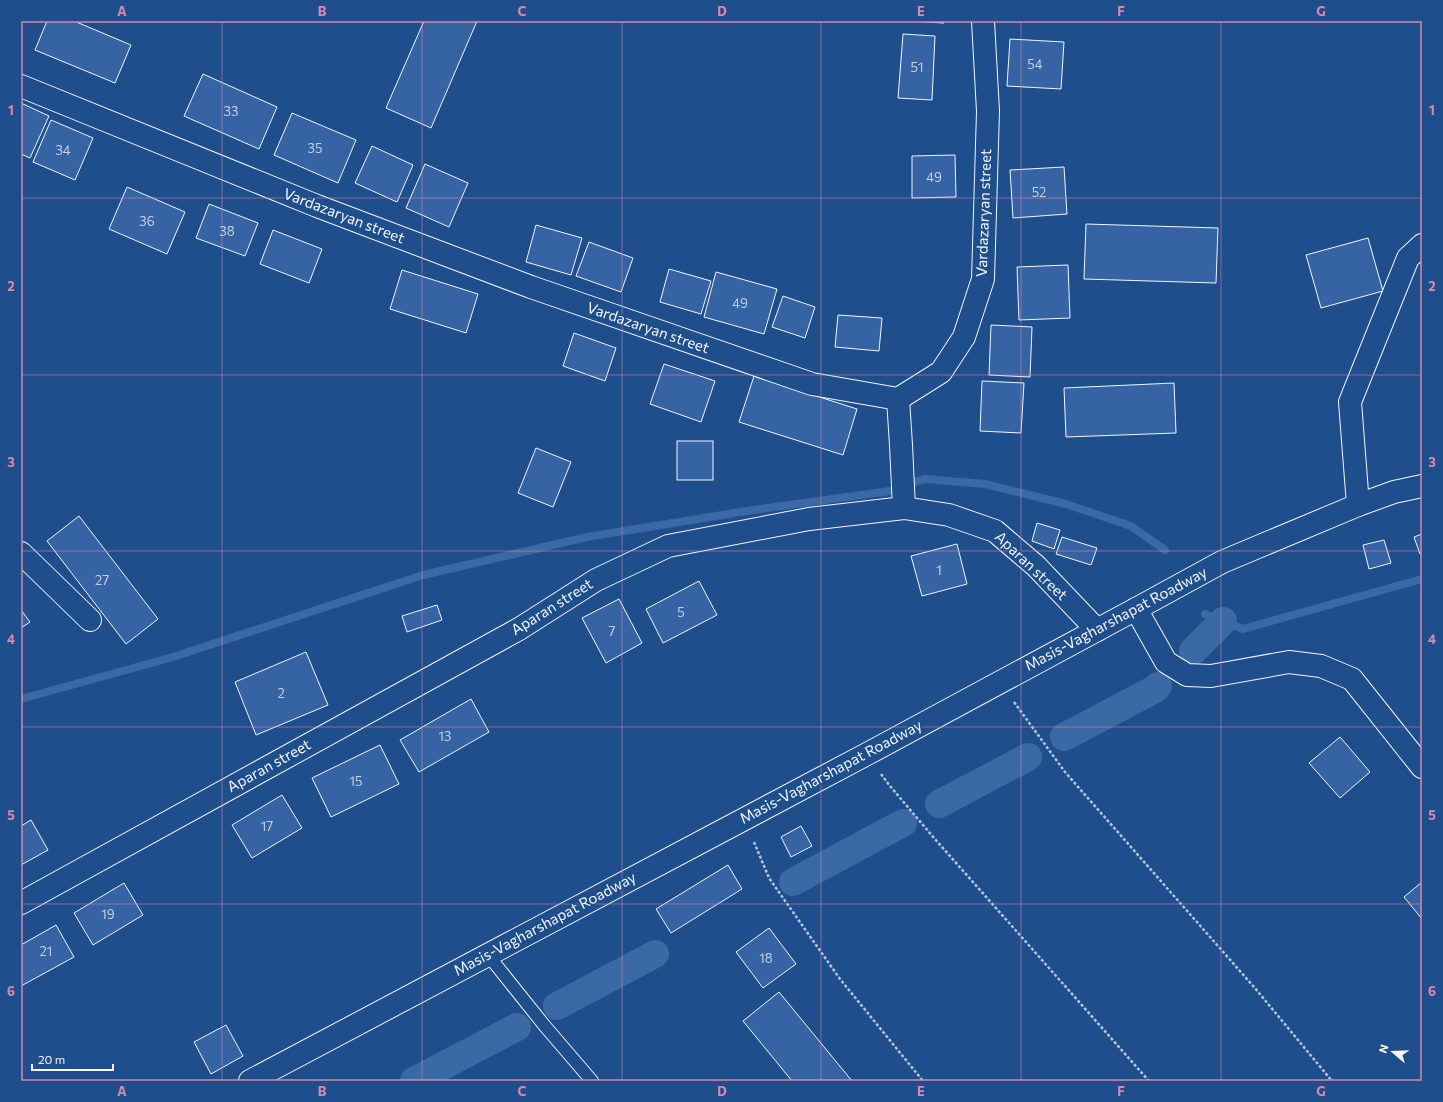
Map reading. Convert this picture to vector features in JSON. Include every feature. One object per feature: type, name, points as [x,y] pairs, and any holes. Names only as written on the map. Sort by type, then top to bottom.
[{"type":"street","name":"Vardazaryan street","points":[[21,86],[317,206],[531,287],[812,384],[898,399],[941,372],[964,337],[983,278],[988,111],[983,21]]},
{"type":"street","points":[[1358,506],[1350,402],[1408,258],[1422,245]]},
{"type":"street","points":[[898,399],[904,508]]},
{"type":"street","name":"Masis-Vagharshapat Roadway","points":[[250,1081],[867,754],[1222,562],[1394,492],[1422,486]]},
{"type":"street","name":"Aparan street","points":[[21,903],[512,632],[596,580],[668,546],[809,519],[904,508],[950,515],[995,531],[1036,566],[1097,630]]},
{"type":"street","points":[[21,553],[90,620]]},
{"type":"street","points":[[1136,609],[1166,662],[1187,675],[1211,676],[1289,662],[1321,666],[1352,679],[1422,767]]},
{"type":"lane","points":[[488,954],[544,1025],[592,1081]]},
{"type":"path","points":[[1001,682],[1065,772],[1254,987],[1332,1081]]},
{"type":"path","points":[[867,754],[890,786],[934,838],[1149,1081]]},
{"type":"path","points":[[744,818],[769,878],[840,979],[923,1081]]},
{"type":"building","points":[[47,21],[74,21],[131,45],[115,83],[35,50]]},
{"type":"building","points":[[424,21],[477,21],[431,128],[386,108]]},
{"type":"building","points":[[908,21],[944,21],[944,23]]},
{"type":"building","points":[[903,34],[935,36],[932,100],[898,98]]},
{"type":"building","points":[[1010,39],[1064,42],[1061,89],[1007,86]]},
{"type":"building","points":[[203,74],[277,107],[259,149],[184,116]]},
{"type":"building","points":[[21,103],[49,116],[30,158],[21,154]]},
{"type":"building","points":[[292,113],[356,140],[338,183],[274,155]]},
{"type":"building","points":[[51,120],[93,138],[75,180],[33,162]]},
{"type":"building","points":[[372,146],[413,165],[397,202],[355,183]]},
{"type":"building","points":[[955,155],[956,197],[912,198],[912,156]]},
{"type":"building","points":[[425,164],[468,183],[449,227],[406,208]]},
{"type":"building","points":[[1064,167],[1067,214],[1013,218],[1010,170]]},
{"type":"building","points":[[127,187],[185,212],[167,254],[109,229]]},
{"type":"building","points":[[209,204],[258,223],[245,256],[196,238]]},
{"type":"building","points":[[1086,224],[1218,228],[1216,283],[1084,279]]},
{"type":"building","points":[[536,225],[582,238],[571,275],[526,262]]},
{"type":"building","points":[[273,230],[322,249],[309,283],[260,264]]},
{"type":"building","points":[[1368,238],[1383,291],[1321,308],[1306,255]]},
{"type":"building","points":[[589,242],[633,258],[621,292],[576,276]]},
{"type":"building","points":[[1068,265],[1070,318],[1019,320],[1017,267]]},
{"type":"building","points":[[669,269],[711,281],[701,314],[660,302]]},
{"type":"building","points":[[402,270],[478,294],[466,333],[390,309]]},
{"type":"building","points":[[716,272],[777,289],[764,334],[704,317]]},
{"type":"building","points":[[783,296],[815,307],[805,338],[772,327]]},
{"type":"building","points":[[838,315],[882,318],[879,351],[835,347]]},
{"type":"building","points":[[991,325],[1032,327],[1030,377],[989,375]]},
{"type":"building","points":[[574,333],[616,348],[605,381],[563,366]]},
{"type":"building","points":[[664,364],[715,381],[701,422],[650,404]]},
{"type":"building","points":[[754,376],[857,409],[843,455],[739,422]]},
{"type":"building","points":[[982,381],[1024,383],[1021,433],[980,431]]},
{"type":"building","points":[[1174,383],[1176,433],[1066,437],[1064,388]]},
{"type":"building","points":[[677,441],[713,441],[713,480],[677,480]]},
{"type":"building","points":[[536,448],[571,462],[553,507],[518,493]]},
{"type":"building","points":[[79,516],[158,619],[126,644],[47,541]]},
{"type":"building","points":[[1037,523],[1060,530],[1054,549],[1032,541]]},
{"type":"building","points":[[1422,534],[1422,553],[1420,554],[1414,537]]},
{"type":"building","points":[[1062,537],[1097,548],[1091,565],[1056,554]]},
{"type":"building","points":[[1384,540],[1391,563],[1369,569],[1363,545]]},
{"type":"building","points":[[957,544],[967,584],[922,596],[911,556]]},
{"type":"building","points":[[699,581],[717,615],[663,643],[646,609]]},
{"type":"building","points":[[619,599],[642,643],[606,663],[582,618]]},
{"type":"building","points":[[437,605],[442,620],[407,632],[402,616]]},
{"type":"building","points":[[21,610],[30,622],[21,628]]},
{"type":"building","points":[[306,652],[328,705],[256,735],[235,682]]},
{"type":"building","points":[[471,699],[489,732],[419,772],[400,740]]},
{"type":"building","points":[[1340,737],[1370,772],[1340,798],[1309,763]]},
{"type":"building","points":[[380,745],[399,784],[331,817],[312,778]]},
{"type":"building","points":[[282,795],[302,828],[252,858],[232,825]]},
{"type":"building","points":[[31,820],[48,850],[21,865],[21,826]]},
{"type":"building","points":[[801,826],[812,846],[791,857],[781,837]]},
{"type":"building","points":[[728,865],[742,889],[671,933],[656,909]]},
{"type":"building","points":[[1422,882],[1422,919],[1404,897]]},
{"type":"building","points":[[124,883],[143,915],[93,945],[74,913]]},
{"type":"building","points":[[56,925],[74,957],[21,986],[21,945]]},
{"type":"building","points":[[769,928],[796,964],[763,988],[736,952]]},
{"type":"building","points":[[779,992],[852,1081],[792,1081],[743,1021]]},
{"type":"building","points":[[226,1025],[243,1056],[211,1074],[194,1042]]},
{"type":"waterway","points":[[21,699],[173,657],[423,575],[587,537],[753,510],[890,491],[924,479],[985,484],[1066,504],[1131,526],[1165,550]]},
{"type":"waterway","points":[[1205,614],[1243,629],[1422,579]]},
{"type":"waterway","points":[[1193,651],[1223,621]]},
{"type":"waterway","points":[[1064,737],[1155,689],[1158,686]]},
{"type":"waterway","points":[[939,804],[1028,757]]},
{"type":"waterway","points":[[793,882],[903,823]]},
{"type":"waterway","points":[[557,1006],[655,954]]},
{"type":"waterway","points":[[414,1081],[517,1027]]}]
